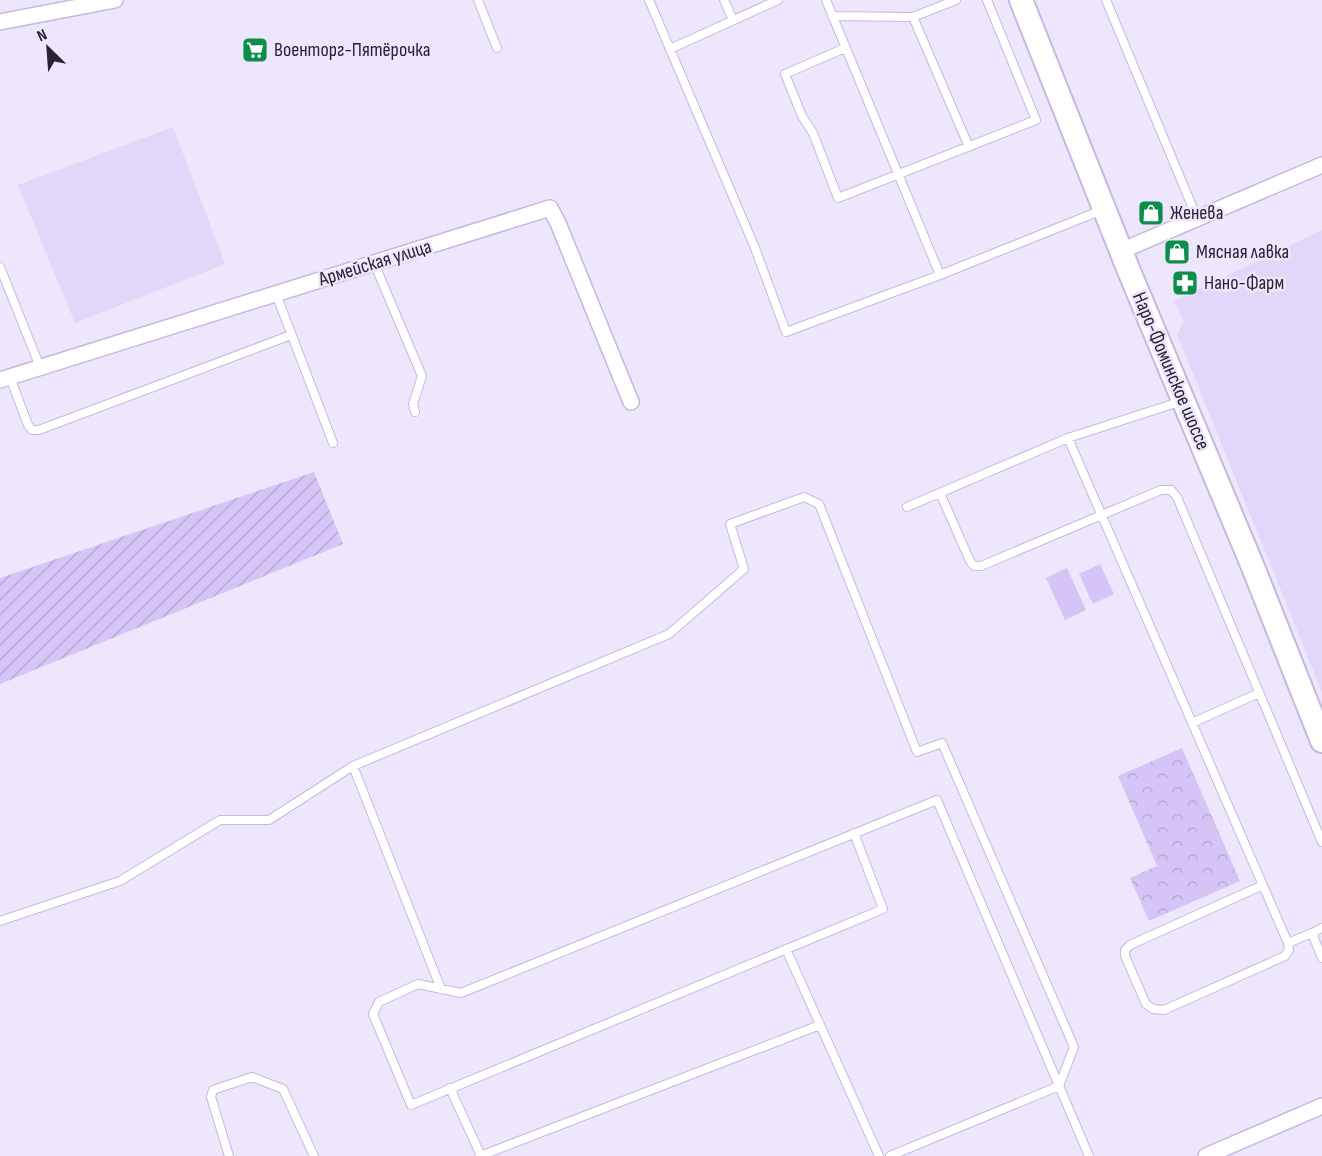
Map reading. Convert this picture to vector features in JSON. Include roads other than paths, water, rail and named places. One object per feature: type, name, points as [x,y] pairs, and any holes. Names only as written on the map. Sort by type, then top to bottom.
[{"type":"main road","name":"Наро-Фоминское шоссе","points":[[1021,0],[1121,251],[1322,741]]},
{"type":"street","points":[[0,22],[115,0]]},
{"type":"street","points":[[1121,251],[1322,165]]},
{"type":"street","name":"Армейская улица","points":[[5,378],[550,208],[631,402]]},
{"type":"street","points":[[1206,1156],[1322,1106]]},
{"type":"lane","points":[[478,0],[497,48]]},
{"type":"lane","points":[[649,0],[754,248],[786,332],[940,275],[1105,209]]},
{"type":"lane","points":[[724,0],[733,20]]},
{"type":"lane","points":[[670,49],[778,0]]},
{"type":"lane","points":[[826,0],[940,275]]},
{"type":"lane","points":[[832,16],[913,16],[956,0]]},
{"type":"lane","points":[[845,48],[785,74],[802,116],[813,133],[838,198],[1036,120],[987,0]]},
{"type":"lane","points":[[1106,0],[1197,218]]},
{"type":"lane","points":[[913,16],[969,147]]},
{"type":"lane","points":[[374,263],[422,376],[413,404],[415,412]]},
{"type":"lane","points":[[0,267],[40,367]]},
{"type":"lane","points":[[276,294],[333,443]]},
{"type":"lane","points":[[5,378],[28,425],[32,430],[39,430],[291,334]]},
{"type":"lane","points":[[908,507],[1068,438],[1183,400]]},
{"type":"lane","points":[[1068,438],[1263,885],[1289,950],[1285,956],[1164,1010],[1153,1009],[1146,1004],[1125,956],[1125,950],[1130,945],[1263,885]]},
{"type":"lane","points":[[940,493],[970,561],[974,566],[981,566],[1161,490],[1171,490],[1177,497],[1322,842]]},
{"type":"lane","points":[[0,921],[120,881],[220,820],[269,820],[353,766],[669,634],[744,569],[730,524],[804,496],[819,504],[917,752],[942,743],[1074,1047],[1059,1086],[890,1156]]},
{"type":"lane","points":[[1192,723],[1259,693]]},
{"type":"lane","points":[[353,766],[441,989]]},
{"type":"lane","points":[[854,833],[883,909],[411,1104],[373,1014],[379,1002],[418,984],[460,993],[854,833],[937,800],[1089,1156]]},
{"type":"lane","points":[[1288,944],[1322,928]]},
{"type":"lane","points":[[1312,933],[1322,958]]},
{"type":"lane","points":[[786,949],[879,1156]]},
{"type":"lane","points":[[450,1088],[481,1156],[820,1025]]},
{"type":"lane","points":[[229,1156],[211,1097],[213,1090],[252,1077],[283,1089],[314,1156]]},
{"type":"place","name":"Военторг-Пятёрочка","points":[[255,50]]},
{"type":"place","name":"Женева","points":[[1151,213]]},
{"type":"place","name":"Мясная лавка","points":[[1177,252]]},
{"type":"place","name":"Нано-Фарм","points":[[1185,283]]}]
